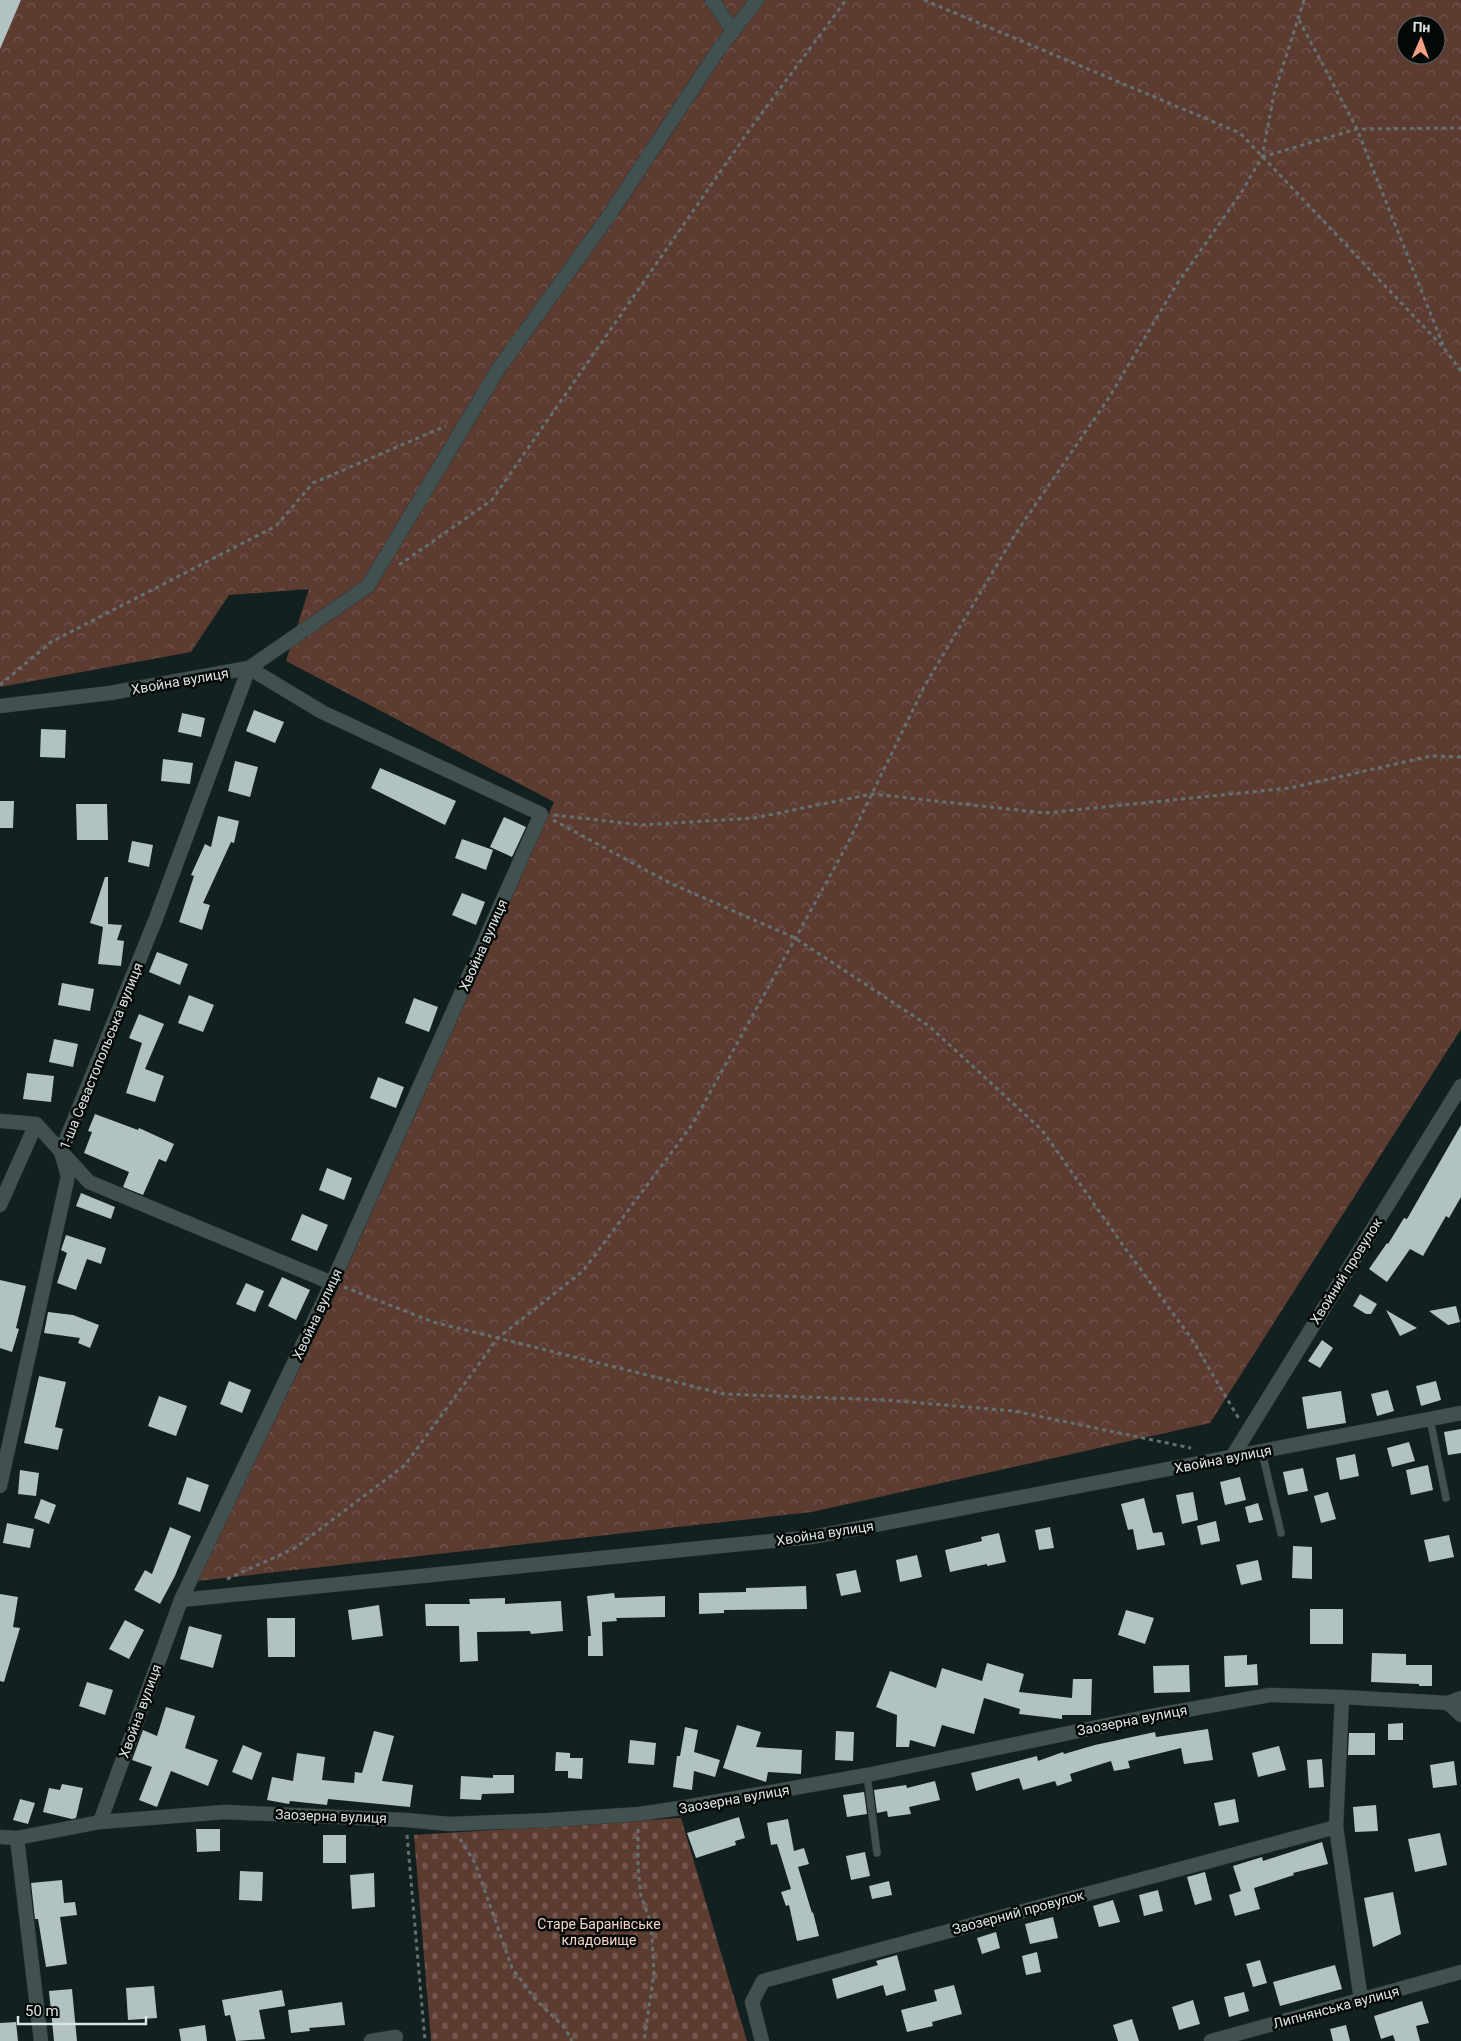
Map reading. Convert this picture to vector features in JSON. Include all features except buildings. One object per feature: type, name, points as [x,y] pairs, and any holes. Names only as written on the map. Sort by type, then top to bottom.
[{"type":"street","points":[[712,0],[734,31]]},
{"type":"street","points":[[541,814],[322,712],[249,668],[368,586],[499,368],[608,217],[719,49],[757,0]]},
{"type":"street","name":"Хвойна вулиця","points":[[0,706],[110,693],[249,668]]},
{"type":"street","name":"1-ша Севастопольська вулиця","points":[[0,1486],[68,1176],[61,1152],[155,921],[249,668]]},
{"type":"street","name":"Хвойна вулиця","points":[[100,1822],[181,1600],[332,1283],[541,814]]},
{"type":"street","name":"Хвойний провулок","points":[[1232,1457],[1461,1086]]},
{"type":"street","points":[[0,1121],[36,1124],[89,1182],[332,1283]]},
{"type":"street","points":[[0,1205],[36,1124]]},
{"type":"street","name":"Хвойна вулиця","points":[[181,1600],[812,1538],[1461,1413]]},
{"type":"street","name":"Заозерна вулиця","points":[[0,1837],[17,1838],[100,1822],[225,1812],[406,1820],[450,1824],[639,1814],[867,1775],[1146,1716],[1270,1695],[1455,1700]]},
{"type":"street","points":[[1342,1696],[1336,1827],[1361,2000]]},
{"type":"street","points":[[1455,1700],[1461,1715]]},
{"type":"street","name":"Заозерний провулок","points":[[762,2041],[752,2002],[763,1980],[1336,1827]]},
{"type":"street","points":[[17,1838],[41,2041]]},
{"type":"street","name":"Липнянська вулиця","points":[[1211,2041],[1461,1972]]},
{"type":"street","points":[[371,2041],[396,2037]]},
{"type":"lane","points":[[1430,1419],[1446,1498]]},
{"type":"lane","points":[[1262,1452],[1281,1533]]},
{"type":"lane","points":[[867,1775],[877,1853]]},
{"type":"path","points":[[391,570],[492,500],[750,129],[846,0]]},
{"type":"path","points":[[924,0],[1240,134],[1444,348],[1461,371]]},
{"type":"path","points":[[225,1580],[295,1548],[406,1465],[498,1338],[583,1272],[692,1125],[847,845],[925,685],[1016,533],[1108,399],[1176,284],[1241,193],[1262,157],[1274,94],[1304,0]]},
{"type":"path","points":[[1298,19],[1357,129],[1444,348]]},
{"type":"path","points":[[1262,157],[1357,129],[1461,128]]},
{"type":"path","points":[[0,685],[51,642],[276,526],[313,483],[471,415]]},
{"type":"path","points":[[541,814],[642,825],[745,819],[872,794],[1045,813],[1290,788],[1431,756],[1461,757]]},
{"type":"path","points":[[541,814],[670,883],[796,938],[929,1026],[1042,1130],[1191,1338],[1247,1433]]},
{"type":"path","points":[[332,1283],[433,1322],[724,1394],[886,1400],[1014,1410],[1194,1449]]},
{"type":"path","points":[[639,1814],[638,1866],[641,1896],[651,1923],[654,1973],[644,2041]]},
{"type":"path","points":[[406,1820],[425,2041]]},
{"type":"path","points":[[450,1824],[475,1863],[512,1968],[535,1999],[565,2028],[572,2041]]},
{"type":"green space","points":[[0,0],[1461,0],[1461,1029],[1210,1423],[812,1512],[197,1581],[334,1297],[554,802],[286,661],[309,589],[229,595],[191,652],[0,687]]},
{"type":"green space","name":"Старе Баранівське кладовище","points":[[681,1818],[747,2041],[431,2041],[414,1835]]}]
